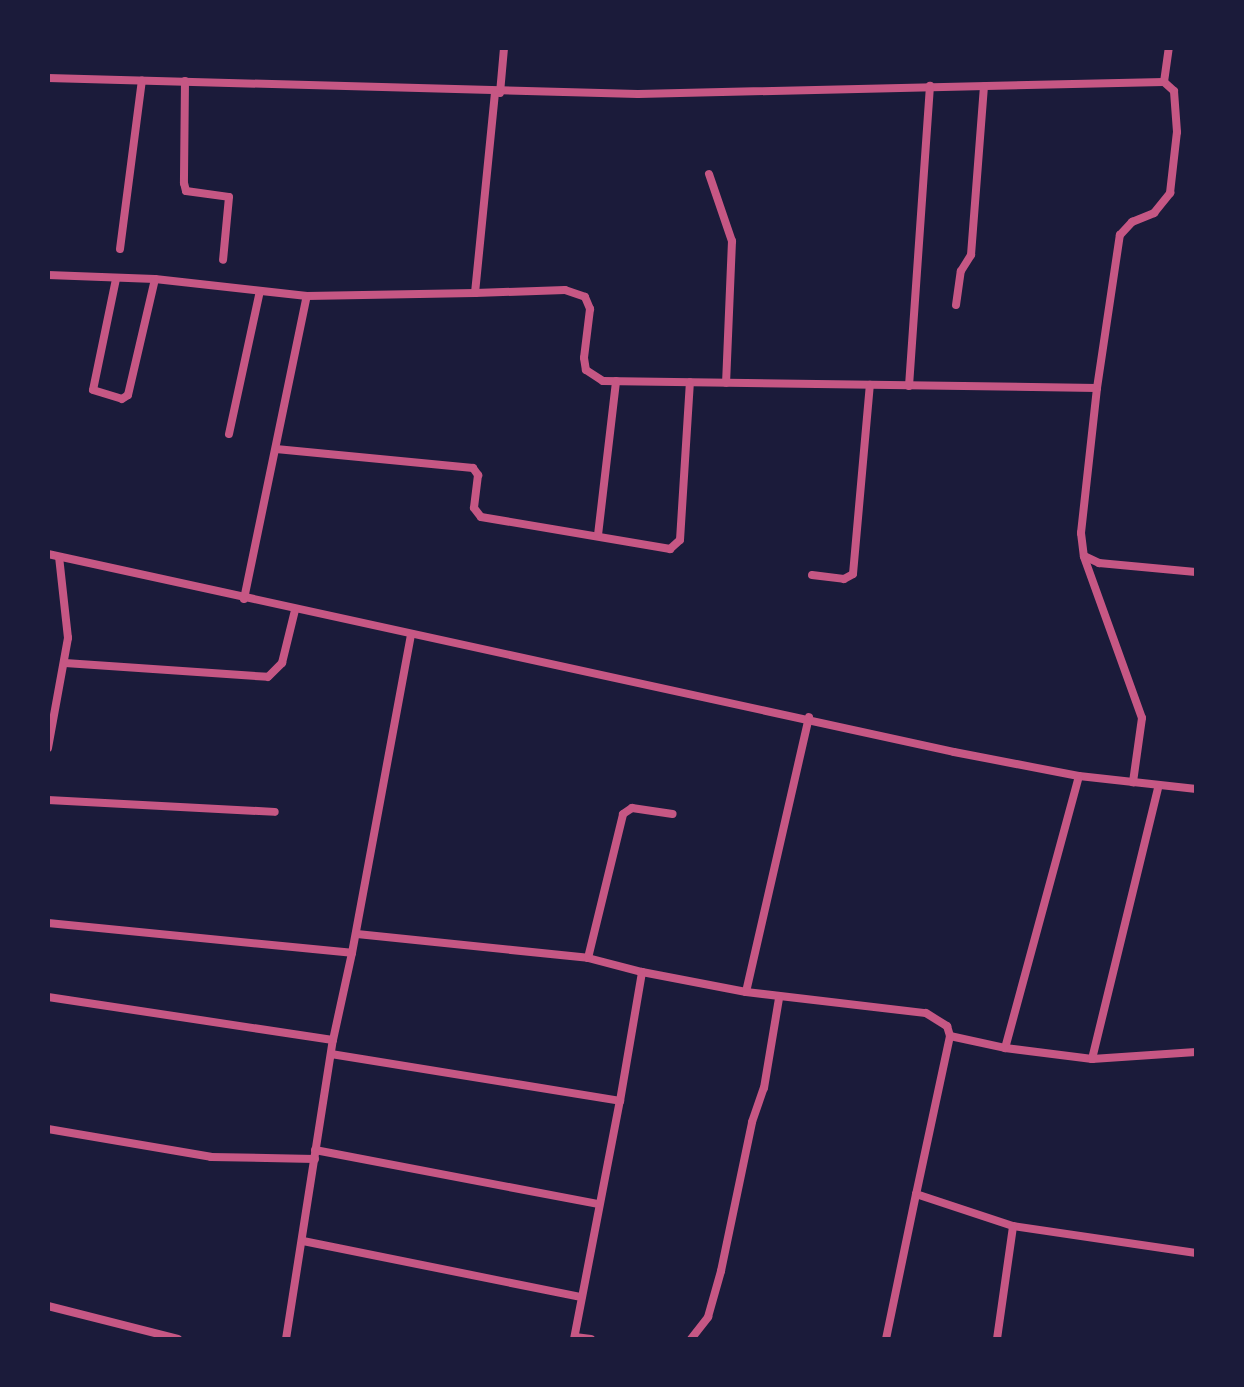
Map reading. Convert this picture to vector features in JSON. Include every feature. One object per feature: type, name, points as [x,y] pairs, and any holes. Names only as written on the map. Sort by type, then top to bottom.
[{"type":"street","points":[[475,293],[504,48]]},
{"type":"street","points":[[1164,82],[1169,48]]},
{"type":"street","points":[[48,78],[251,80],[498,93],[1164,82],[1174,91],[1177,132],[1170,193],[1154,213],[1132,222],[1120,235],[1097,388],[1081,533],[1084,556],[1142,718],[1133,782]]},
{"type":"street","points":[[120,249],[142,80]]},
{"type":"street","points":[[185,81],[184,183],[186,191],[229,197],[223,260]]},
{"type":"street","points":[[909,386],[930,86]]},
{"type":"street","points":[[956,305],[961,271],[971,255],[984,86]]},
{"type":"street","points":[[709,174],[732,241],[726,383]]},
{"type":"street","points":[[48,275],[155,279],[307,296],[565,290],[581,294],[590,309],[586,370],[593,377],[616,381],[1097,388]]},
{"type":"street","points":[[116,279],[93,390],[122,399],[128,395],[155,279]]},
{"type":"street","points":[[229,434],[260,291]]},
{"type":"street","points":[[244,599],[307,296]]},
{"type":"street","points":[[598,535],[616,381]]},
{"type":"street","points":[[276,449],[473,468],[478,475],[474,508],[481,517],[670,549],[678,544],[690,382]]},
{"type":"street","points":[[812,575],[844,579],[853,574],[870,385]]},
{"type":"street","points":[[48,554],[411,636],[1079,776],[1196,789]]},
{"type":"street","points":[[1084,556],[1099,563],[1196,572]]},
{"type":"street","points":[[48,748],[68,638],[59,557]]},
{"type":"street","points":[[65,663],[268,677],[282,663],[295,610]]},
{"type":"street","points":[[286,1339],[333,1040],[357,934],[411,636]]},
{"type":"street","points":[[746,992],[809,717]]},
{"type":"street","points":[[1005,1048],[1079,776]]},
{"type":"street","points":[[1092,1059],[1159,785]]},
{"type":"street","points":[[48,800],[275,812]]},
{"type":"street","points":[[588,958],[623,814],[632,808],[673,814]]},
{"type":"street","points":[[48,923],[352,953]]},
{"type":"street","points":[[357,934],[588,958],[642,972],[779,998],[926,1013],[941,1020],[950,1036],[886,1339]]},
{"type":"street","points":[[591,1339],[575,1338],[642,972]]},
{"type":"street","points":[[48,997],[333,1040]]},
{"type":"street","points":[[691,1339],[708,1317],[721,1271],[766,1080],[779,998]]},
{"type":"street","points":[[950,1036],[1005,1048],[1092,1059],[1196,1052]]},
{"type":"street","points":[[331,1054],[620,1101]]},
{"type":"street","points":[[48,1129],[211,1157],[315,1154],[599,1204]]},
{"type":"street","points":[[916,1194],[1013,1226],[1196,1253]]},
{"type":"street","points":[[997,1339],[1013,1226]]},
{"type":"street","points":[[303,1241],[581,1297]]},
{"type":"street","points":[[48,1306],[151,1336],[178,1339]]}]
